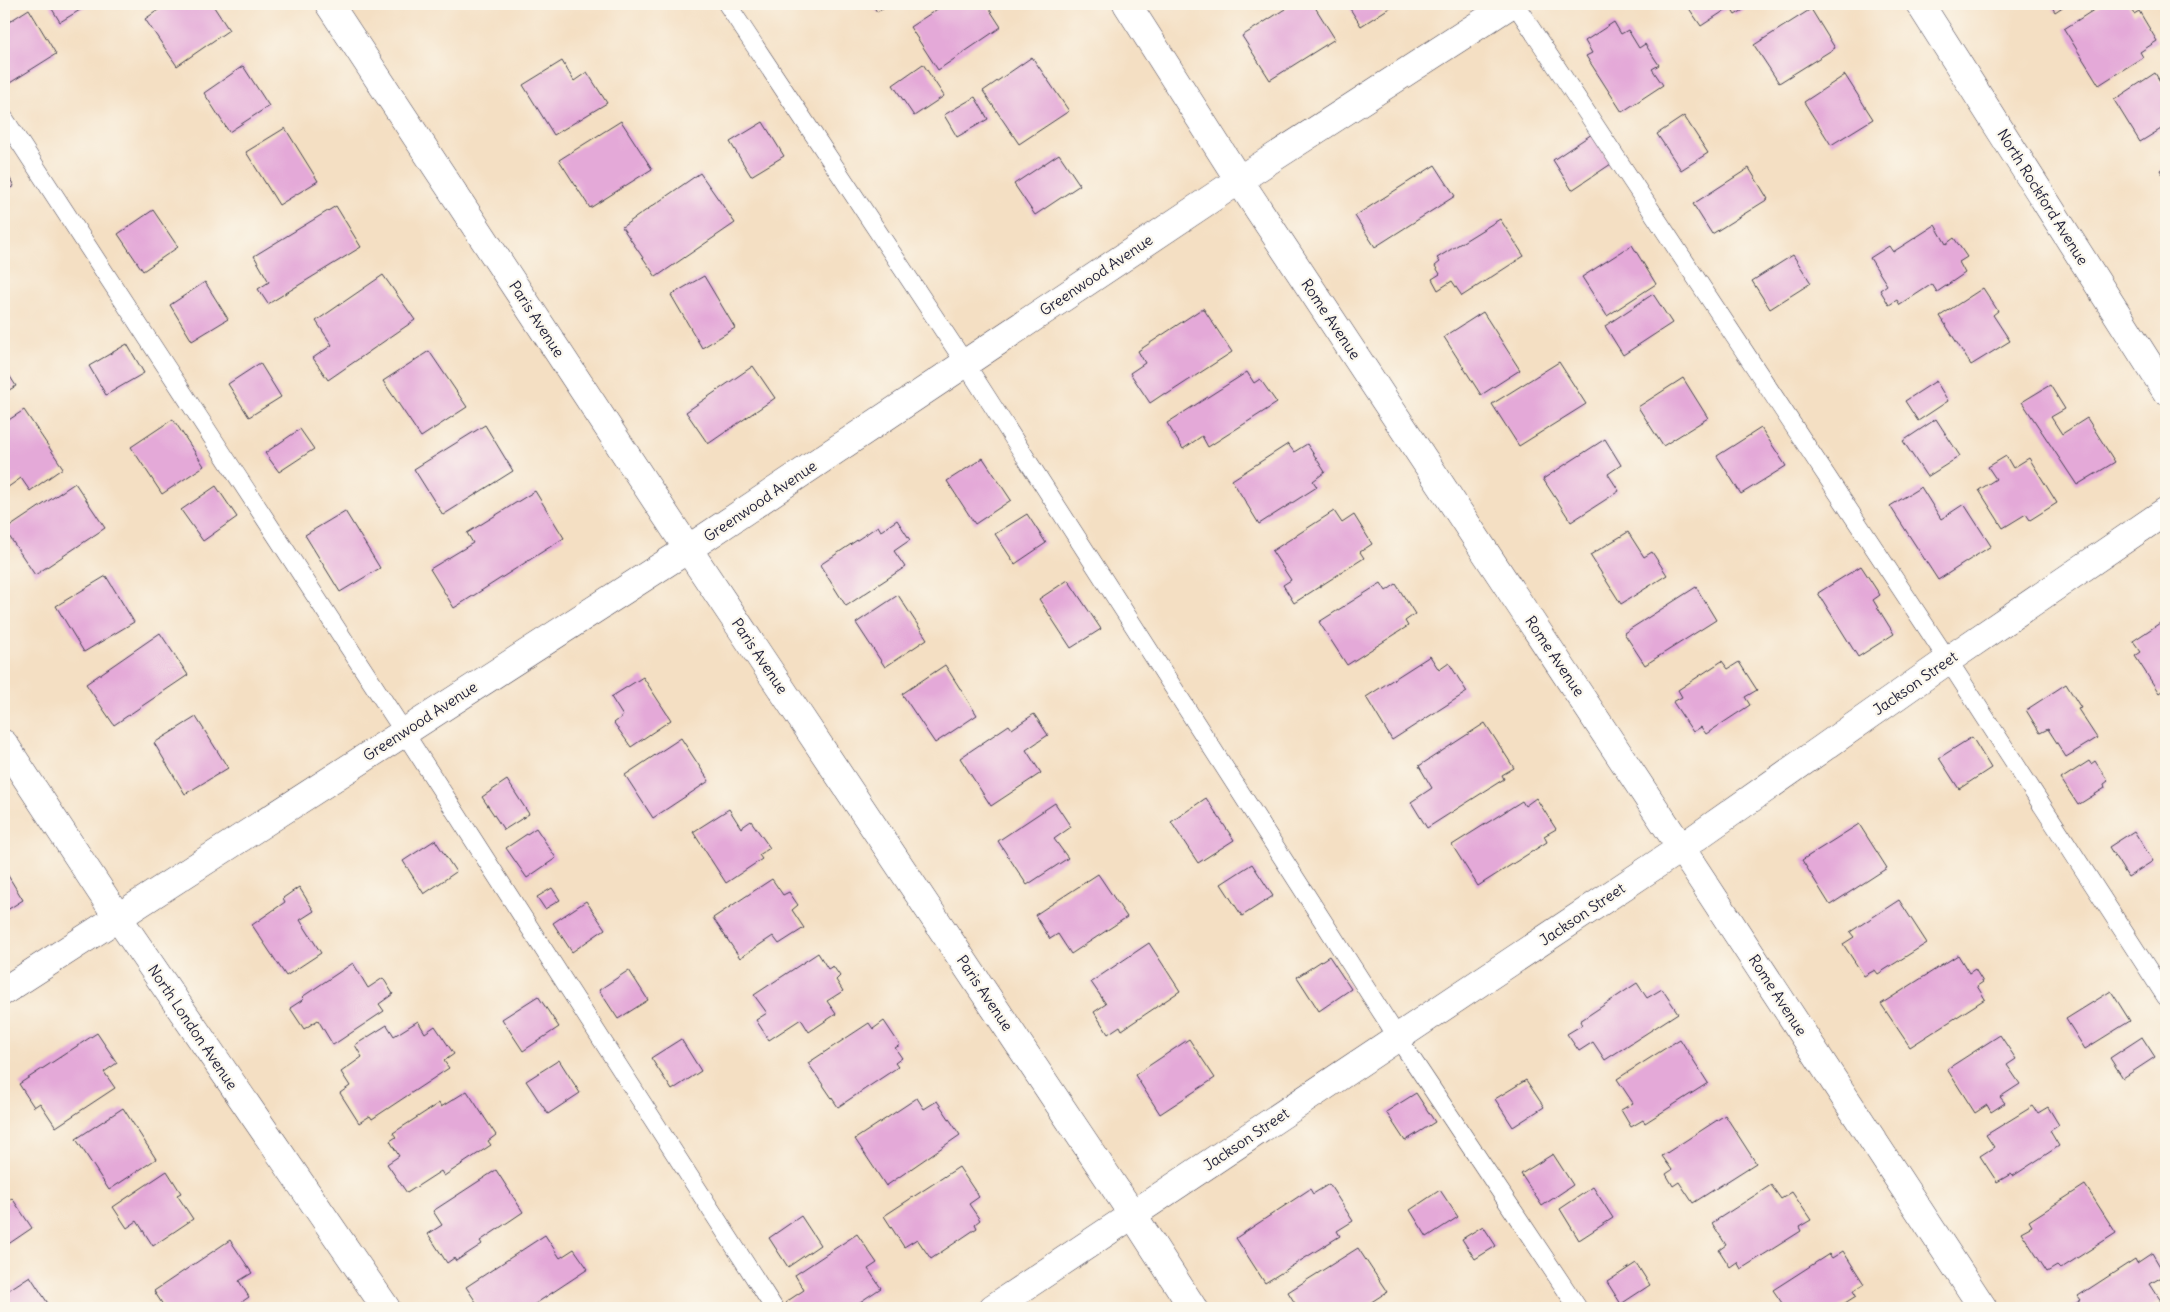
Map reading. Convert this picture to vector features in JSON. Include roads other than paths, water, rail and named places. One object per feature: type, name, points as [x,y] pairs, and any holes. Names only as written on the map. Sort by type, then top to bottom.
[{"type":"street","name":"Paris Avenue","points":[[329,4],[688,549],[1133,1215],[1192,1308]]},
{"type":"street","name":"Rome Avenue","points":[[1127,4],[1239,180],[1983,1308]]},
{"type":"street","name":"Greenwood Avenue","points":[[4,990],[688,549],[1239,180],[1513,4]]},
{"type":"street","name":"North Rockford Avenue","points":[[1920,4],[2166,391]]},
{"type":"street","name":"Jackson Street","points":[[993,1308],[1681,848],[1948,660],[2166,511]]},
{"type":"street","name":"North London Avenue","points":[[4,744],[117,916],[386,1308]]},
{"type":"lane","points":[[727,4],[966,363],[1398,1038],[1578,1308]]},
{"type":"lane","points":[[1513,4],[1948,660],[2166,997]]},
{"type":"lane","points":[[4,118],[404,732],[774,1308]]}]
